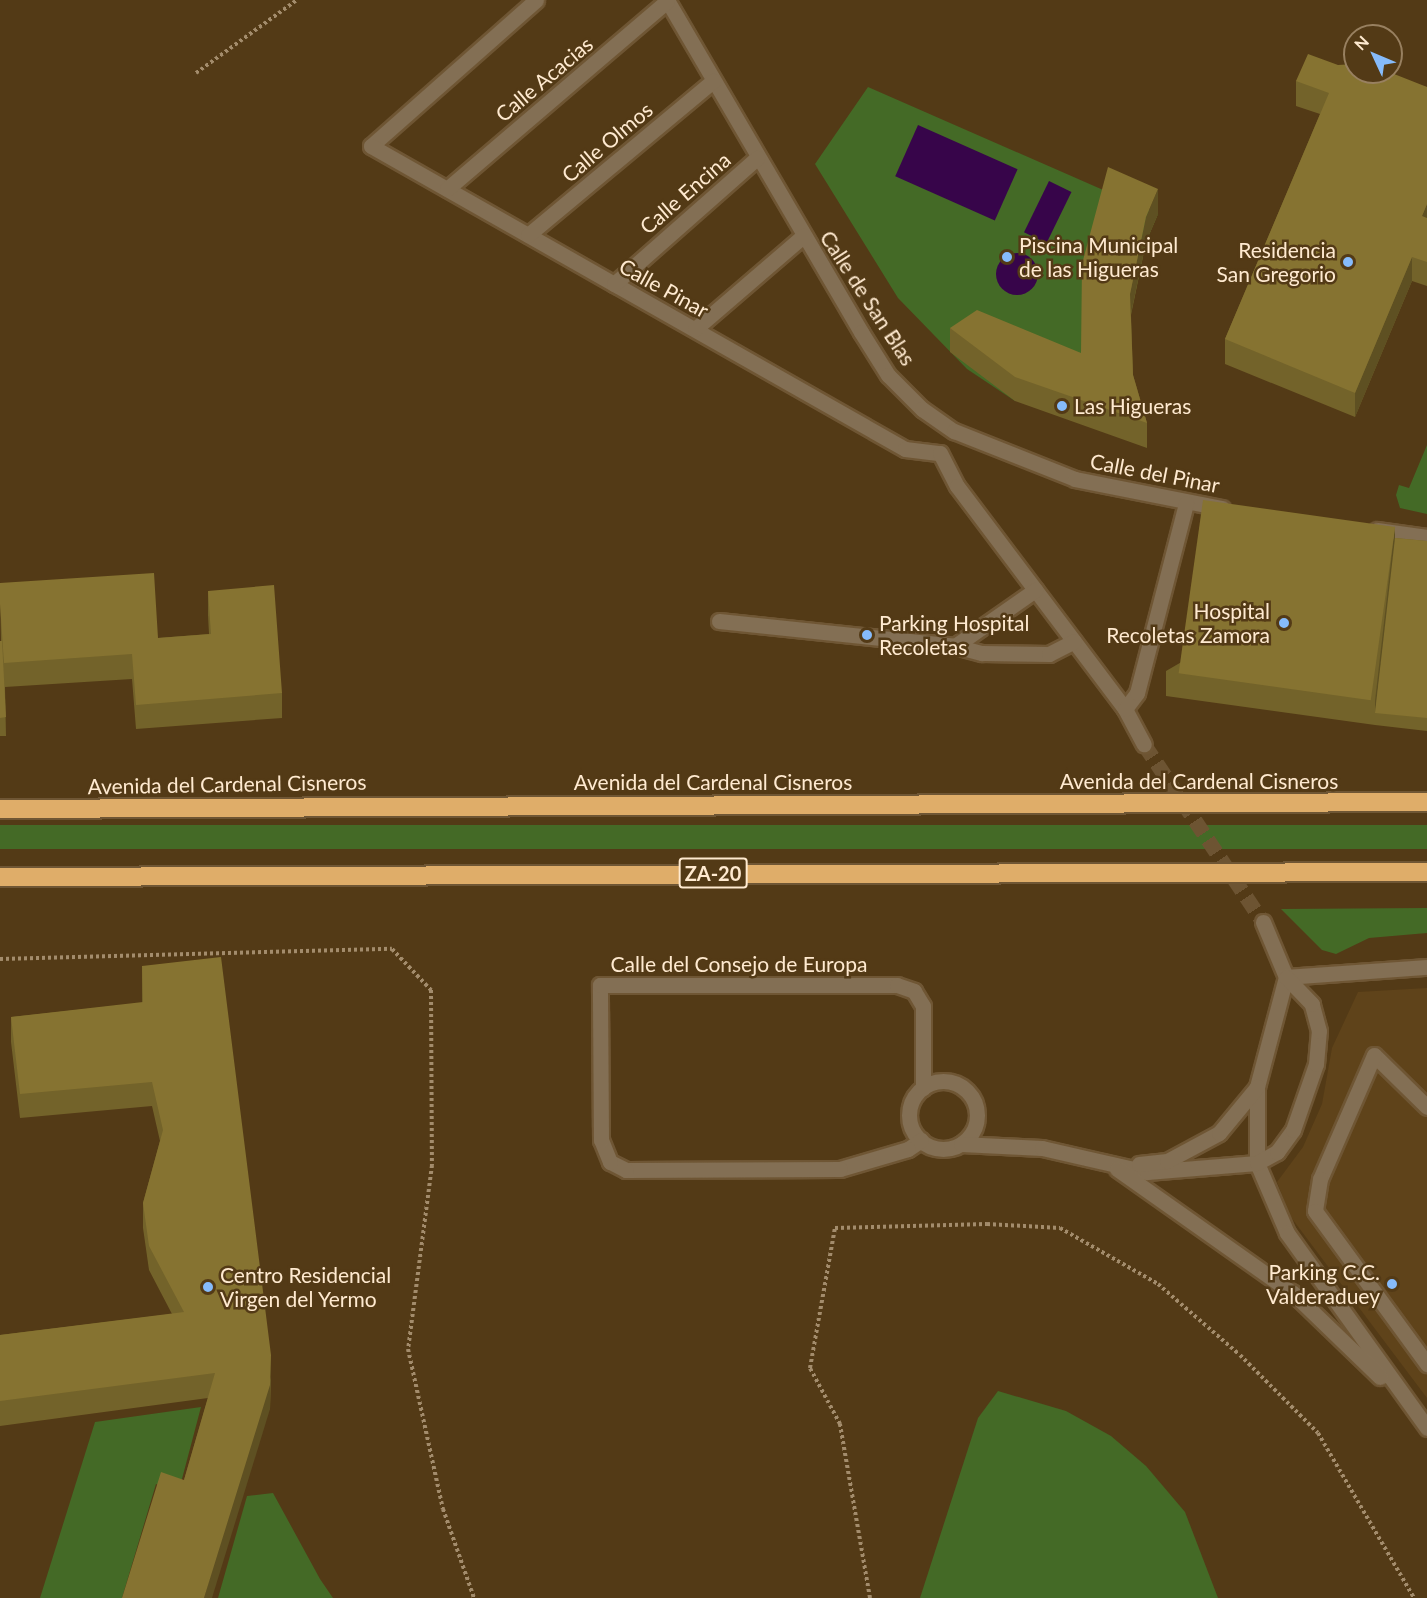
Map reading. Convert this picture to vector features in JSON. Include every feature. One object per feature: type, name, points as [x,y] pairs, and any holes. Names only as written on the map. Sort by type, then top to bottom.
[{"type":"highway","name":"Avenida del Cardenal Cisneros","points":[[0,809],[1427,802]]},
{"type":"highway","name":"ZA-20","points":[[0,877],[1427,872]]},
{"type":"street","name":"Calle Pinar","points":[[536,0],[371,146],[905,448],[940,453]]},
{"type":"street","name":"Calle de San Blas","points":[[667,1],[803,236],[888,375],[954,431]]},
{"type":"street","name":"Calle Acacias","points":[[447,189],[667,1]]},
{"type":"street","name":"Calle Olmos","points":[[528,235],[713,81]]},
{"type":"street","name":"Calle Encina","points":[[614,284],[757,158]]},
{"type":"street","points":[[695,329],[803,236]]},
{"type":"street","points":[[954,431],[940,453],[957,486],[1125,709],[1144,744]]},
{"type":"street","name":"Calle del Pinar","points":[[954,431],[1075,479],[1186,503],[1244,511]]},
{"type":"street","points":[[1125,709],[1137,693],[1186,503]]},
{"type":"street","points":[[1360,528],[1427,537]]},
{"type":"street","points":[[955,646],[1035,590]]},
{"type":"street","points":[[719,621],[955,646],[982,653],[1049,654],[1074,641]]},
{"type":"street","points":[[961,1144],[976,1122],[973,1098],[949,1082],[923,1088],[909,1118],[921,1140],[940,1149],[961,1144],[1042,1148],[1115,1167],[1198,1171],[1257,1163],[1277,1152],[1293,1130],[1316,1064],[1319,1031],[1312,1004],[1286,977],[1263,921]]},
{"type":"street","points":[[1286,977],[1427,967]]},
{"type":"street","points":[[1286,977],[1257,1087],[1257,1163],[1287,1233],[1427,1428]]},
{"type":"street","name":"Calle del Consejo de Europa","points":[[921,1140],[881,1159],[840,1168],[626,1170],[610,1162],[601,1140],[600,984],[897,985],[914,991],[923,1006],[923,1088]]},
{"type":"street","points":[[1427,1107],[1374,1055],[1320,1179],[1315,1211],[1427,1364]]},
{"type":"street","points":[[1115,1167],[1167,1161],[1196,1148],[1219,1133],[1257,1087]]},
{"type":"street","points":[[1115,1167],[1293,1293],[1413,1410]]},
{"type":"path","points":[[196,73],[297,0]]},
{"type":"path","points":[[0,959],[392,949],[432,990],[432,1165],[408,1349],[442,1509],[474,1598]]},
{"type":"path","points":[[870,1598],[840,1424],[810,1368],[835,1228],[987,1224],[1060,1228],[1158,1284],[1232,1348],[1318,1433],[1414,1598]]},
{"type":"shaded area","points":[[918,125],[1018,169],[995,220],[895,176]]},
{"type":"shaded area","points":[[1049,181],[1071,192],[1046,243],[1024,232]]},
{"type":"shaded area","points":[[1017,253],[1025,254],[1032,259],[1037,266],[1037,282],[1032,289],[1025,294],[1017,295],[1009,294],[1002,289],[997,282],[996,274],[997,266],[1002,259],[1009,254]]},
{"type":"shaded area","name":"Parking C.C. Valderaduey","points":[[1427,988],[1427,1398],[1290,1216],[1277,1182],[1303,1147],[1322,1104],[1332,1048],[1358,992]]},
{"type":"green space","name":"Piscina Municipal de las Higueras","points":[[868,87],[1158,214],[1146,242],[1130,318],[1015,401],[967,369],[898,298],[815,164]]},
{"type":"green space","points":[[1427,445],[1427,514],[1400,508],[1396,495],[1399,485],[1409,488]]},
{"type":"green space","points":[[0,825],[1427,825],[1427,849],[0,849]]},
{"type":"green space","points":[[1427,908],[1427,933],[1369,938],[1336,954],[1322,950],[1281,909]]},
{"type":"green space","points":[[998,1391],[1066,1411],[1111,1436],[1146,1466],[1185,1512],[1218,1598],[920,1598],[978,1418]]},
{"type":"green space","points":[[201,1407],[178,1494],[156,1484],[122,1598],[40,1598],[95,1422]]},
{"type":"green space","points":[[273,1493],[320,1579],[333,1598],[218,1598],[247,1496]]},
{"type":"building","name":"Residencia San Gregorio","points":[[1308,54],[1343,65],[1343,84],[1403,84],[1403,78],[1427,87],[1427,204],[1422,216],[1427,218],[1427,262],[1412,257],[1355,393],[1225,339],[1329,93],[1296,81]]},
{"type":"building","points":[[1108,167],[1158,189],[1146,217],[1130,294],[1133,375],[1147,423],[1015,377],[950,328],[977,310],[1081,353],[1082,264]]},
{"type":"building","name":"Hospital Recoletas Zamora","points":[[1203,500],[1395,527],[1371,700],[1179,673]]},
{"type":"building","points":[[1395,538],[1427,541],[1427,718],[1375,713]]},
{"type":"building","points":[[154,573],[158,638],[211,634],[208,591],[274,585],[282,693],[136,705],[132,654],[4,663],[0,583]]},
{"type":"building","points":[[0,641],[2,641],[6,717],[0,718]]},
{"type":"building","name":"Centro Residencial Virgen del Yermo","points":[[221,957],[271,1355],[270,1385],[204,1598],[122,1598],[161,1472],[184,1480],[215,1373],[0,1401],[0,1335],[184,1312],[149,1246],[143,1203],[163,1130],[152,1082],[20,1094],[11,1017],[143,1002],[142,966]]},
{"type":"tunnel","points":[[1144,744],[1263,922]]},
{"type":"place","name":"Piscina Municipal de las Higueras","points":[[1007,257]]},
{"type":"place","name":"Residencia San Gregorio","points":[[1348,262]]},
{"type":"place","name":"Las Higueras","points":[[1062,406]]},
{"type":"place","name":"Hospital Recoletas Zamora","points":[[1284,623]]},
{"type":"place","name":"Parking Hospital Recoletas","points":[[867,635]]},
{"type":"place","name":"Parking C.C. Valderaduey","points":[[1392,1284]]},
{"type":"place","name":"Centro Residencial Virgen del Yermo","points":[[208,1287]]}]
